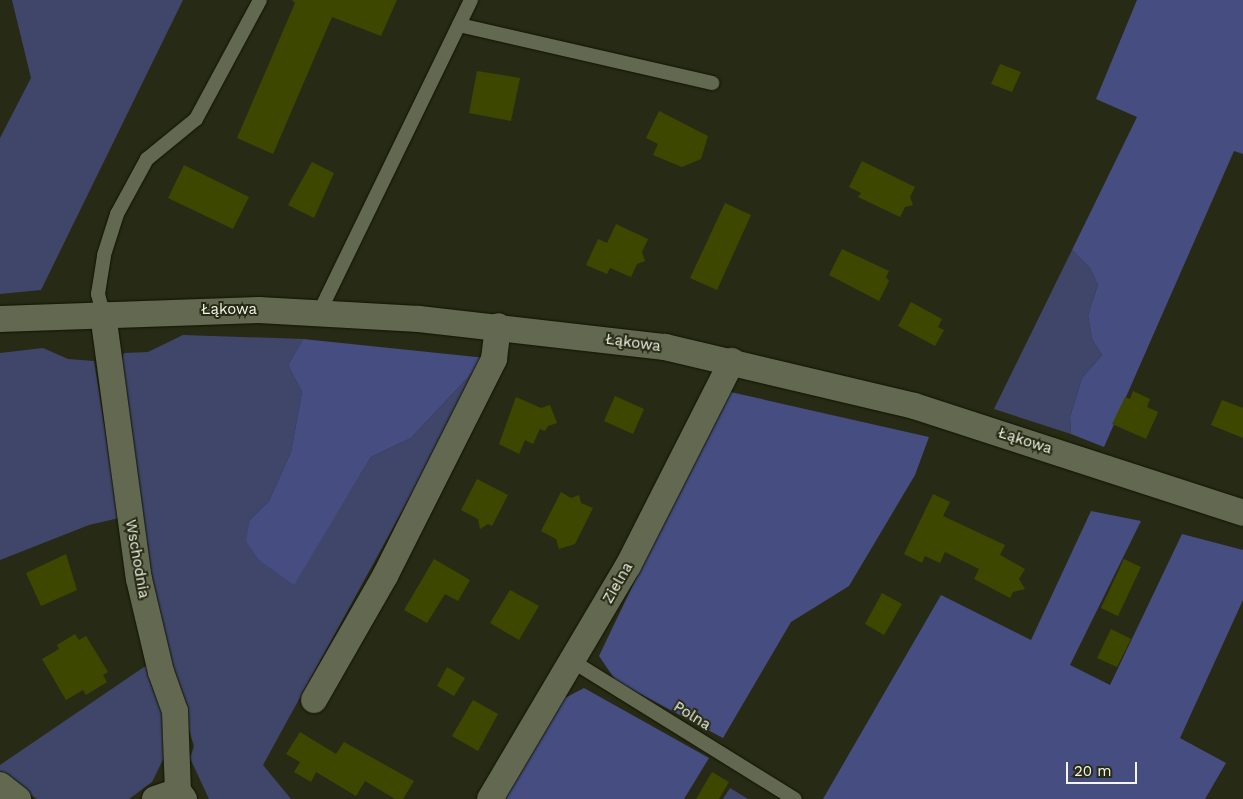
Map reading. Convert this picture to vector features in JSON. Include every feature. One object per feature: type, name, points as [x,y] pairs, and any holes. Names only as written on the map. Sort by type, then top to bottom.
[{"type":"street","name":"Łąkowa","points":[[0,319],[199,310],[319,313],[498,326],[665,347],[732,360],[914,406],[1243,513]]},
{"type":"street","name":"Wschodnia","points":[[103,314],[139,579],[160,672],[175,711],[172,796]]},
{"type":"street","points":[[314,700],[385,576],[494,359],[498,344],[498,326]]},
{"type":"street","name":"Zielna","points":[[490,799],[628,566],[732,360]]},
{"type":"street","points":[[0,786],[18,799]]},
{"type":"lane","points":[[103,314],[98,294],[104,255],[117,214],[146,159],[196,119],[260,0]]},
{"type":"lane","points":[[319,313],[471,0]]},
{"type":"lane","points":[[459,25],[712,83]]},
{"type":"lane","name":"Polna","points":[[572,661],[795,799]]},
{"type":"shaded area","points":[[12,0],[183,0],[41,290],[0,294],[0,138],[31,78]]},
{"type":"shaded area","points":[[1137,0],[1243,0],[1243,154],[1234,151],[1104,447],[1071,434],[1070,417],[1082,378],[1102,355],[1092,339],[1088,315],[1098,285],[1090,268],[1072,250],[1137,117],[1096,99]]},
{"type":"shaded area","points":[[1072,250],[1090,268],[1098,285],[1088,315],[1092,339],[1102,355],[1082,378],[1070,417],[1071,434],[994,409]]},
{"type":"shaded area","points":[[183,335],[303,339],[288,365],[302,392],[291,452],[269,501],[250,520],[294,584],[371,457],[411,438],[486,358],[263,765],[291,799],[209,799],[190,758],[194,746],[171,672],[135,491],[118,373],[124,353],[148,352]]},
{"type":"shaded area","points":[[303,339],[486,358],[411,438],[371,457],[294,585],[259,560],[246,541],[250,520],[269,501],[291,452],[302,392],[288,365]]},
{"type":"shaded area","points":[[43,348],[68,359],[94,361],[119,518],[89,525],[0,560],[0,353]]},
{"type":"shaded area","points":[[726,391],[929,437],[915,475],[849,586],[791,622],[723,738],[616,681],[599,656]]},
{"type":"shaded area","points":[[1091,511],[1141,521],[1070,665],[1110,685],[1182,534],[1243,550],[1243,600],[1180,738],[1226,763],[1205,799],[823,799],[941,595],[1031,640]]},
{"type":"shaded area","points":[[147,665],[172,741],[152,782],[129,799],[37,799],[0,774],[0,765]]},
{"type":"shaded area","points":[[584,688],[709,758],[684,799],[504,799],[565,698]]},
{"type":"shaded area","points":[[730,788],[748,799],[723,799]]},
{"type":"building","points":[[292,0],[397,0],[381,36],[332,17],[273,154],[237,138],[295,3]]},
{"type":"building","points":[[1000,64],[1021,72],[1012,92],[991,84]]},
{"type":"building","points":[[477,71],[520,78],[511,121],[469,113]]},
{"type":"building","points":[[659,111],[708,136],[701,159],[682,167],[653,155],[658,144],[646,138]]},
{"type":"building","points":[[862,161],[915,187],[910,197],[913,205],[905,207],[900,217],[858,197],[861,193],[849,187]]},
{"type":"building","points":[[312,162],[334,173],[314,218],[288,205]]},
{"type":"building","points":[[184,165],[249,197],[233,229],[168,198]]},
{"type":"building","points":[[725,203],[751,215],[717,290],[690,278]]},
{"type":"building","points":[[616,224],[648,239],[642,252],[645,261],[637,264],[631,277],[610,268],[607,274],[586,265],[598,239],[607,243]]},
{"type":"building","points":[[842,249],[889,271],[886,277],[889,281],[879,301],[829,275]]},
{"type":"building","points":[[911,302],[942,319],[938,327],[944,330],[935,346],[898,326]]},
{"type":"building","points":[[1133,391],[1150,399],[1147,407],[1158,412],[1146,439],[1112,424],[1125,397],[1130,399]]},
{"type":"building","points":[[615,396],[644,409],[633,434],[604,421]]},
{"type":"building","points":[[516,397],[541,408],[550,405],[557,423],[548,426],[545,431],[540,429],[533,444],[525,440],[519,454],[499,444]]},
{"type":"building","points":[[1222,400],[1243,408],[1243,438],[1211,425]]},
{"type":"building","points":[[477,479],[508,495],[492,526],[488,524],[480,529],[478,519],[461,510]]},
{"type":"building","points":[[561,492],[571,498],[579,495],[581,503],[593,508],[575,544],[559,549],[556,539],[541,531]]},
{"type":"building","points":[[933,494],[950,502],[943,516],[1005,545],[1000,555],[1025,569],[1019,579],[1025,589],[1013,592],[1010,598],[974,579],[979,569],[945,552],[940,563],[925,556],[922,563],[904,554]]},
{"type":"building","points":[[66,554],[77,590],[41,606],[26,573]]},
{"type":"building","points":[[434,559],[470,580],[458,601],[445,594],[427,623],[404,610]]},
{"type":"building","points":[[1124,559],[1141,567],[1118,616],[1101,608]]},
{"type":"building","points":[[510,590],[539,606],[519,640],[490,623]]},
{"type":"building","points":[[882,593],[902,604],[884,635],[865,624]]},
{"type":"building","points":[[1111,629],[1131,639],[1117,667],[1097,658]]},
{"type":"building","points":[[75,634],[79,640],[86,636],[108,672],[103,675],[107,682],[86,695],[83,690],[66,700],[42,659],[59,649],[57,645]]},
{"type":"building","points":[[447,667],[465,678],[454,696],[437,686]]},
{"type":"building","points":[[473,700],[498,714],[478,751],[452,736]]},
{"type":"building","points":[[300,732],[336,754],[344,742],[414,781],[403,799],[395,799],[365,781],[356,796],[316,772],[311,782],[294,772],[300,762],[286,754]]},
{"type":"building","points":[[712,772],[729,782],[719,799],[696,799]]}]
